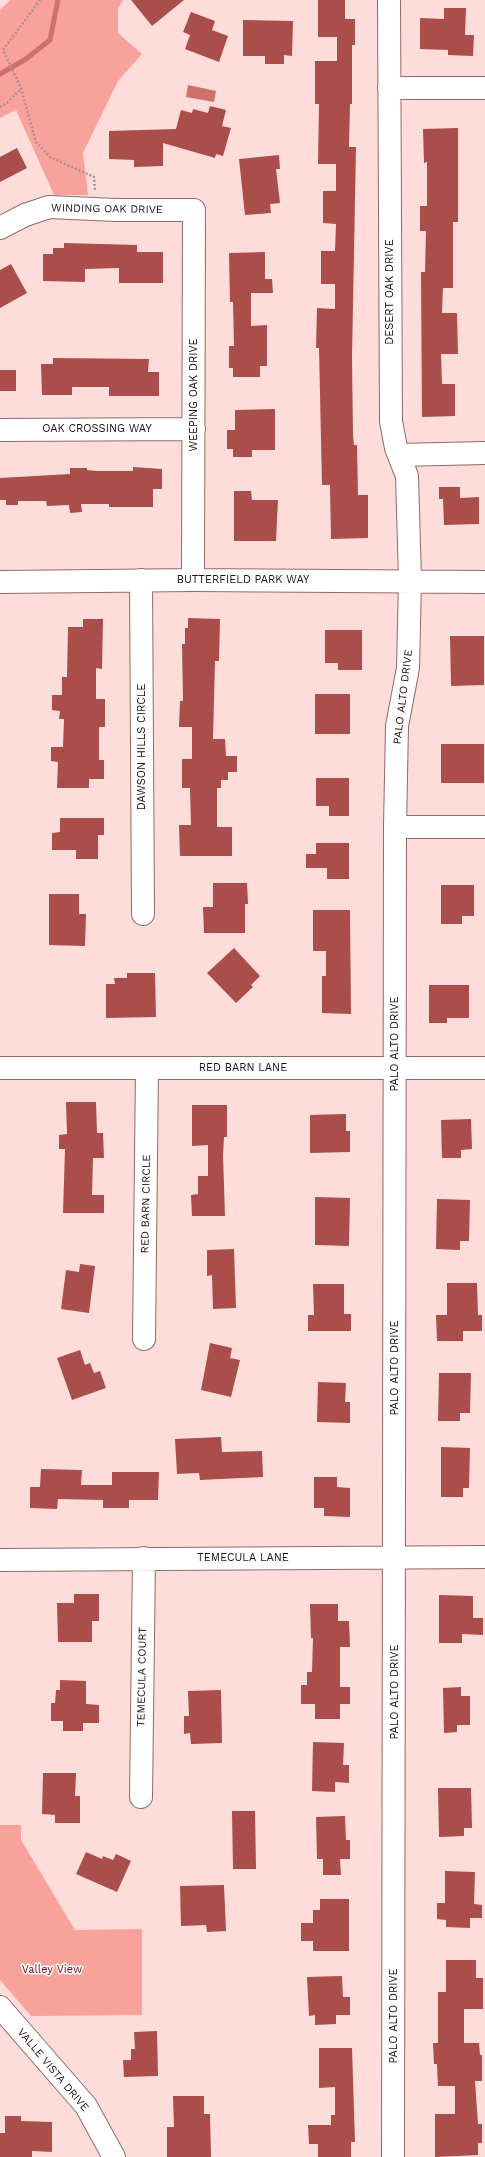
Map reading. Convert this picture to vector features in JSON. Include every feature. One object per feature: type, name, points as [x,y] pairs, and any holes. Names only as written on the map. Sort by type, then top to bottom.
[{"type":"street","name":"DESERT OAK DRIVE","points":[[389,0],[391,421],[399,455],[407,476],[410,580]]},
{"type":"street","points":[[389,88],[485,88]]},
{"type":"street","name":"WINDING OAK DRIVE","points":[[0,228],[25,215],[49,207],[116,210],[194,210]]},
{"type":"street","name":"WEEPING OAK DRIVE","points":[[193,580],[194,210]]},
{"type":"street","name":"OAK CROSSING WAY","points":[[0,430],[194,429]]},
{"type":"street","points":[[399,455],[485,453]]},
{"type":"street","name":"BUTTERFIELD PARK WAY","points":[[0,582],[141,580],[410,580],[485,582]]},
{"type":"street","name":"DAWSON HILLS CIRCLE","points":[[141,580],[143,914]]},
{"type":"street","name":"PALO ALTO DRIVE","points":[[393,2157],[397,726],[408,668],[410,580]]},
{"type":"street","points":[[396,827],[485,827]]},
{"type":"street","name":"RED BARN LANE","points":[[0,1068],[485,1068]]},
{"type":"street","name":"RED BARN CIRCLE","points":[[144,1339],[147,1068]]},
{"type":"street","name":"TEMECULA LANE","points":[[0,1560],[485,1557]]},
{"type":"street","name":"TEMECULA COURT","points":[[141,1797],[144,1558]]},
{"type":"street","name":"VALLE VISTA DRIVE","points":[[0,2007],[86,2106],[114,2157]]},
{"type":"path","points":[[40,0],[3,50],[21,88],[36,142],[50,158],[94,177],[95,190]]},
{"type":"path","points":[[0,107],[7,103],[21,88]]},
{"type":"green space","points":[[10,0],[123,0],[118,9],[118,33],[142,54],[118,81],[83,153],[88,195],[54,195],[16,110],[0,118],[0,10]]},
{"type":"green space","name":"Valley View","points":[[0,1825],[21,1825],[21,1840],[75,1930],[142,1929],[142,2015],[31,2016],[0,1980]]},
{"type":"shaded area","points":[[188,85],[216,91],[214,102],[186,97]]},
{"type":"building","points":[[131,0],[184,0],[152,26]]},
{"type":"building","points":[[318,0],[345,0],[345,19],[355,19],[355,45],[352,45],[352,104],[350,104],[349,147],[356,147],[352,357],[353,435],[354,445],[357,445],[358,495],[368,495],[368,538],[331,539],[330,485],[322,485],[319,348],[316,348],[317,308],[335,309],[335,284],[321,284],[321,251],[335,251],[336,224],[323,223],[323,191],[336,191],[336,164],[318,164],[319,104],[315,104],[315,61],[337,61],[337,37],[318,37]]},
{"type":"building","points":[[444,8],[466,8],[465,35],[474,35],[473,56],[448,55],[448,50],[420,49],[420,18],[444,19]]},
{"type":"building","points":[[191,12],[215,21],[212,30],[228,36],[219,62],[185,49],[190,35],[183,32]]},
{"type":"building","points":[[243,20],[293,21],[292,56],[284,55],[284,64],[265,64],[265,56],[243,56]]},
{"type":"building","points":[[210,106],[226,110],[222,126],[231,128],[223,156],[216,154],[215,158],[163,143],[163,166],[134,167],[134,160],[109,159],[109,131],[176,129],[181,110],[192,113],[193,109],[208,113]]},
{"type":"building","points":[[458,128],[458,222],[453,222],[453,288],[443,288],[442,313],[457,313],[458,354],[441,354],[442,384],[455,384],[455,416],[422,417],[421,272],[425,272],[426,231],[420,231],[420,206],[427,206],[427,162],[424,163],[423,129]]},
{"type":"building","points":[[17,148],[27,168],[0,182],[0,157]]},
{"type":"building","points":[[279,155],[280,169],[276,169],[280,203],[270,204],[271,213],[245,215],[239,159]]},
{"type":"building","points":[[64,243],[137,245],[137,252],[163,252],[163,283],[119,283],[119,268],[85,269],[85,282],[43,281],[43,254],[53,254],[53,248],[64,248]]},
{"type":"building","points":[[265,252],[265,279],[272,279],[273,293],[251,293],[251,326],[267,325],[267,366],[260,366],[260,377],[233,377],[233,368],[229,368],[229,346],[234,346],[233,302],[230,302],[229,253]]},
{"type":"building","points":[[11,264],[27,293],[0,308],[0,270]]},
{"type":"building","points":[[53,358],[149,359],[148,372],[159,372],[159,396],[109,396],[109,387],[72,387],[72,395],[42,395],[41,364],[53,364]]},
{"type":"building","points":[[0,370],[16,370],[16,391],[0,391]]},
{"type":"building","points":[[275,409],[275,450],[252,450],[252,457],[233,457],[233,449],[227,449],[227,430],[235,430],[235,410]]},
{"type":"building","points":[[133,467],[162,469],[162,489],[153,489],[153,507],[109,507],[109,504],[81,504],[82,512],[70,513],[69,505],[47,506],[46,501],[18,501],[18,505],[6,505],[6,500],[0,500],[0,478],[70,474],[70,468],[87,468],[87,470],[97,471],[133,471]]},
{"type":"building","points":[[439,487],[460,487],[460,498],[479,497],[479,524],[444,525],[443,499],[439,499]]},
{"type":"building","points":[[234,491],[251,491],[252,500],[278,500],[276,541],[234,541]]},
{"type":"building","points":[[188,618],[220,619],[219,661],[215,661],[213,739],[225,739],[226,756],[237,756],[237,772],[228,772],[228,780],[221,780],[221,788],[217,788],[217,827],[232,827],[232,856],[180,856],[179,825],[191,825],[190,788],[182,788],[182,759],[192,759],[192,727],[179,727],[180,701],[183,701],[182,644],[185,644],[185,628],[188,628]]},
{"type":"building","points":[[83,619],[103,619],[102,669],[96,668],[96,699],[105,699],[105,727],[99,727],[99,760],[104,760],[104,779],[89,779],[89,788],[57,788],[58,762],[51,761],[51,747],[63,747],[64,719],[59,719],[60,711],[52,710],[52,695],[62,695],[62,677],[67,677],[68,627],[83,627]]},
{"type":"building","points":[[325,630],[362,630],[362,670],[338,670],[338,663],[325,663]]},
{"type":"building","points":[[450,636],[484,636],[484,685],[451,686]]},
{"type":"building","points":[[315,694],[350,694],[350,734],[315,734]]},
{"type":"building","points":[[441,744],[484,744],[484,783],[441,783]]},
{"type":"building","points":[[316,778],[349,778],[349,816],[329,816],[329,806],[316,806]]},
{"type":"building","points":[[60,818],[104,818],[104,835],[98,835],[98,859],[76,859],[76,850],[52,850],[52,833],[60,832]]},
{"type":"building","points":[[316,843],[349,843],[349,879],[327,879],[327,868],[306,868],[306,854],[316,854]]},
{"type":"building","points":[[213,883],[247,883],[248,904],[245,904],[245,933],[204,933],[203,907],[213,907]]},
{"type":"building","points":[[441,885],[474,885],[474,916],[462,916],[462,924],[441,924]]},
{"type":"building","points":[[49,894],[79,894],[79,914],[86,914],[85,946],[49,945]]},
{"type":"building","points":[[313,910],[350,910],[351,1014],[322,1013],[322,976],[326,976],[326,951],[313,951]]},
{"type":"building","points":[[234,948],[260,976],[251,985],[253,987],[236,1003],[207,973]]},
{"type":"building","points":[[127,973],[155,973],[156,1017],[106,1018],[106,984],[115,984],[114,978],[127,978]]},
{"type":"building","points":[[429,985],[469,985],[469,1018],[447,1018],[447,1023],[429,1023]]},
{"type":"building","points":[[66,1102],[96,1102],[97,1133],[103,1133],[104,1158],[93,1158],[92,1195],[104,1195],[104,1213],[63,1213],[65,1149],[59,1149],[59,1135],[67,1134]]},
{"type":"building","points":[[192,1105],[227,1105],[227,1137],[224,1137],[223,1155],[225,1216],[192,1216],[191,1195],[198,1194],[198,1176],[208,1176],[208,1145],[192,1146]]},
{"type":"building","points":[[346,1114],[346,1131],[350,1131],[350,1152],[310,1153],[310,1115]]},
{"type":"building","points":[[471,1119],[472,1149],[461,1150],[461,1158],[442,1158],[441,1120]]},
{"type":"building","points":[[315,1197],[350,1198],[349,1246],[315,1245]]},
{"type":"building","points":[[437,1199],[470,1200],[469,1241],[460,1241],[460,1250],[436,1249]]},
{"type":"building","points":[[234,1249],[236,1308],[213,1309],[212,1275],[207,1276],[207,1250]]},
{"type":"building","points":[[80,1264],[95,1266],[89,1313],[61,1309],[66,1270],[79,1272]]},
{"type":"building","points":[[447,1283],[477,1283],[478,1315],[482,1315],[482,1331],[463,1331],[463,1341],[437,1341],[436,1315],[447,1315]]},
{"type":"building","points":[[313,1284],[344,1284],[344,1314],[351,1314],[351,1331],[308,1331],[308,1315],[314,1315]]},
{"type":"building","points":[[210,1343],[232,1348],[230,1358],[240,1360],[231,1397],[201,1390]]},
{"type":"building","points":[[80,1350],[85,1365],[90,1363],[94,1373],[100,1371],[106,1388],[72,1400],[57,1358]]},
{"type":"building","points":[[439,1373],[471,1373],[470,1413],[460,1413],[460,1421],[438,1421]]},
{"type":"building","points":[[318,1382],[346,1383],[345,1402],[350,1402],[350,1423],[317,1422]]},
{"type":"building","points":[[221,1437],[222,1452],[262,1451],[263,1477],[200,1480],[199,1473],[177,1474],[175,1439]]},
{"type":"building","points":[[441,1447],[470,1448],[469,1488],[463,1488],[463,1497],[441,1497]]},
{"type":"building","points":[[41,1469],[82,1470],[81,1485],[112,1485],[112,1472],[159,1472],[158,1500],[129,1500],[129,1508],[103,1508],[103,1500],[58,1499],[57,1509],[30,1508],[30,1487],[40,1487]]},
{"type":"building","points":[[314,1477],[337,1477],[337,1487],[350,1488],[350,1517],[324,1516],[324,1508],[314,1508]]},
{"type":"building","points":[[74,1594],[99,1594],[99,1621],[92,1621],[92,1642],[58,1642],[57,1603],[74,1603]]},
{"type":"building","points":[[439,1595],[473,1596],[473,1618],[483,1618],[483,1635],[462,1634],[462,1643],[439,1643]]},
{"type":"building","points":[[310,1604],[338,1604],[338,1621],[349,1621],[350,1647],[340,1647],[340,1687],[350,1687],[350,1704],[340,1704],[340,1719],[315,1719],[315,1704],[301,1704],[301,1685],[307,1685],[307,1672],[312,1672],[313,1638],[311,1638]]},
{"type":"building","points":[[60,1680],[86,1681],[86,1704],[99,1705],[99,1723],[83,1723],[83,1731],[63,1731],[63,1721],[51,1721],[51,1703],[55,1703],[56,1690],[60,1690]]},
{"type":"building","points":[[461,1687],[461,1696],[470,1696],[470,1725],[457,1725],[457,1732],[444,1733],[443,1688]]},
{"type":"building","points":[[221,1690],[222,1743],[191,1744],[190,1733],[184,1734],[184,1716],[189,1716],[188,1691]]},
{"type":"building","points":[[313,1742],[344,1743],[343,1765],[349,1765],[349,1783],[335,1782],[335,1792],[312,1791]]},
{"type":"building","points":[[43,1773],[76,1773],[75,1796],[80,1796],[80,1823],[55,1823],[55,1815],[42,1814]]},
{"type":"building","points":[[438,1788],[471,1788],[472,1828],[464,1828],[464,1836],[439,1837]]},
{"type":"building","points":[[232,1811],[255,1811],[256,1869],[233,1869]]},
{"type":"building","points":[[345,1816],[346,1840],[350,1840],[350,1859],[340,1859],[341,1875],[323,1875],[323,1859],[317,1859],[316,1817]]},
{"type":"building","points":[[86,1852],[102,1859],[103,1856],[113,1860],[116,1854],[131,1861],[117,1892],[76,1874]]},
{"type":"building","points":[[445,1871],[475,1872],[474,1904],[482,1905],[482,1918],[470,1918],[470,1928],[446,1927],[446,1920],[437,1919],[437,1903],[445,1903]]},
{"type":"building","points":[[224,1885],[226,1931],[207,1932],[206,1925],[181,1926],[180,1886]]},
{"type":"building","points":[[320,1899],[349,1899],[349,1951],[313,1951],[313,1941],[301,1941],[301,1923],[313,1923],[313,1910],[320,1910]]},
{"type":"building","points":[[446,1960],[476,1960],[476,1978],[483,1978],[483,2009],[464,2009],[464,2043],[479,2043],[480,2055],[482,2055],[482,2081],[475,2081],[478,2124],[482,2124],[482,2143],[478,2143],[478,2155],[435,2157],[435,2114],[455,2114],[455,2086],[438,2086],[437,2064],[434,2064],[433,2043],[438,2043],[438,1992],[446,1992]]},
{"type":"building","points":[[342,1976],[343,1997],[350,1997],[350,2015],[336,2015],[336,2024],[315,2025],[315,2015],[309,2016],[307,1977]]},
{"type":"building","points":[[157,2031],[158,2076],[124,2077],[123,2060],[131,2060],[131,2049],[135,2049],[134,2032]]},
{"type":"building","points":[[319,2048],[352,2048],[355,2142],[351,2142],[351,2157],[318,2157],[318,2144],[309,2144],[308,2125],[331,2125],[331,2115],[335,2115],[335,2087],[319,2088]]},
{"type":"building","points":[[173,2096],[204,2096],[204,2114],[210,2114],[211,2157],[167,2157],[167,2127],[174,2127]]},
{"type":"building","points":[[5,2116],[21,2116],[21,2121],[52,2122],[52,2152],[32,2151],[32,2157],[0,2157],[0,2133],[5,2133]]},
{"type":"waterway","points":[[0,74],[26,59],[50,40],[58,0]]}]
